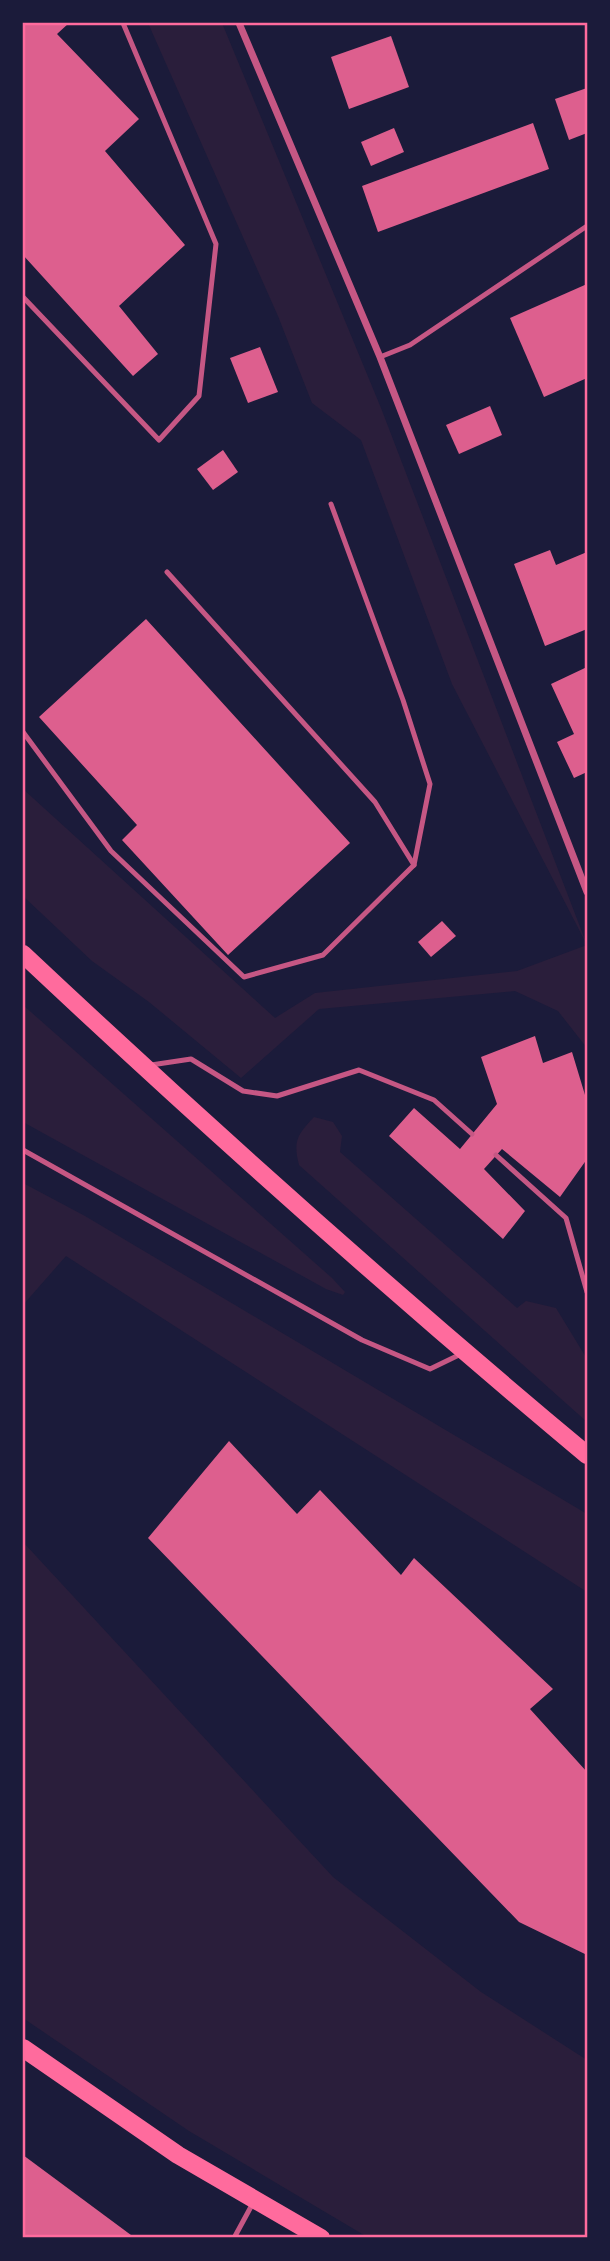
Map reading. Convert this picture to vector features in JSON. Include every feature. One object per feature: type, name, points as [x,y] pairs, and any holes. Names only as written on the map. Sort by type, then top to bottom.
[{"type":"main road","points":[[23,954],[143,1066],[465,1353],[587,1455]]},
{"type":"main road","points":[[23,2048],[178,2155],[321,2238]]},
{"type":"street","points":[[239,23],[380,357],[587,892]]},
{"type":"lane","points":[[23,297],[159,440],[199,396],[216,244],[123,23]]},
{"type":"lane","points":[[380,357],[410,345],[587,226]]},
{"type":"lane","points":[[23,732],[111,851],[244,977],[323,955],[414,865],[430,784],[403,700],[331,504]]},
{"type":"lane","points":[[167,572],[375,802],[414,865]]},
{"type":"lane","points":[[143,1066],[191,1059],[243,1091],[277,1096],[359,1070],[434,1100],[472,1134]]},
{"type":"lane","points":[[23,1150],[362,1340],[430,1368],[465,1353]]},
{"type":"lane","points":[[496,1155],[566,1218],[587,1292]]},
{"type":"lane","points":[[234,2238],[255,2200]]},
{"type":"shaded area","points":[[148,23],[222,23],[381,408],[587,945],[452,684],[361,440],[312,403],[278,316]]},
{"type":"shaded area","points":[[23,789],[275,1018],[315,993],[517,971],[587,945],[587,1048],[558,1011],[515,991],[319,1009],[241,1078],[149,1002],[92,961],[23,896]]},
{"type":"shaded area","points":[[23,1005],[332,1278],[345,1292],[343,1295],[326,1289],[23,1122]]},
{"type":"shaded area","points":[[314,1117],[333,1122],[342,1136],[340,1152],[517,1308],[526,1301],[556,1308],[587,1359],[587,1422],[299,1165],[296,1150],[298,1139]]},
{"type":"shaded area","points":[[23,1183],[85,1216],[587,1514],[587,1592],[66,1256],[23,1305]]},
{"type":"shaded area","points":[[23,1542],[333,1877],[481,1992],[587,2060],[587,2238],[369,2238],[189,2131],[23,2018]]},
{"type":"building","points":[[23,23],[69,23],[57,34],[139,119],[105,151],[185,245],[119,306],[158,354],[133,376],[23,255]]},
{"type":"building","points":[[391,36],[409,87],[349,109],[331,57]]},
{"type":"building","points":[[587,88],[587,133],[569,140],[555,99]]},
{"type":"building","points":[[533,123],[549,169],[378,232],[362,186]]},
{"type":"building","points":[[394,128],[404,152],[371,166],[361,142]]},
{"type":"building","points":[[587,284],[587,378],[544,397],[510,318]]},
{"type":"building","points":[[260,347],[278,392],[248,403],[230,358]]},
{"type":"building","points":[[490,406],[502,435],[459,454],[446,425]]},
{"type":"building","points":[[223,450],[238,472],[213,490],[197,469]]},
{"type":"building","points":[[550,550],[556,565],[587,552],[587,629],[545,646],[514,564]]},
{"type":"building","points":[[146,619],[350,843],[228,955],[122,840],[137,825],[39,717]]},
{"type":"building","points":[[587,667],[587,772],[574,778],[557,742],[574,734],[551,684]]},
{"type":"building","points":[[442,921],[456,936],[431,957],[418,942]]},
{"type":"building","points":[[535,1036],[543,1063],[572,1052],[585,1095],[587,1094],[587,1159],[560,1197],[502,1149],[484,1169],[525,1211],[503,1239],[389,1136],[414,1108],[460,1149],[497,1104],[481,1057]]},
{"type":"building","points":[[229,1441],[297,1514],[320,1490],[401,1575],[414,1558],[553,1689],[530,1709],[587,1772],[587,1955],[519,1922],[148,1538]]},
{"type":"building","points":[[23,2155],[135,2238],[23,2238]]}]
